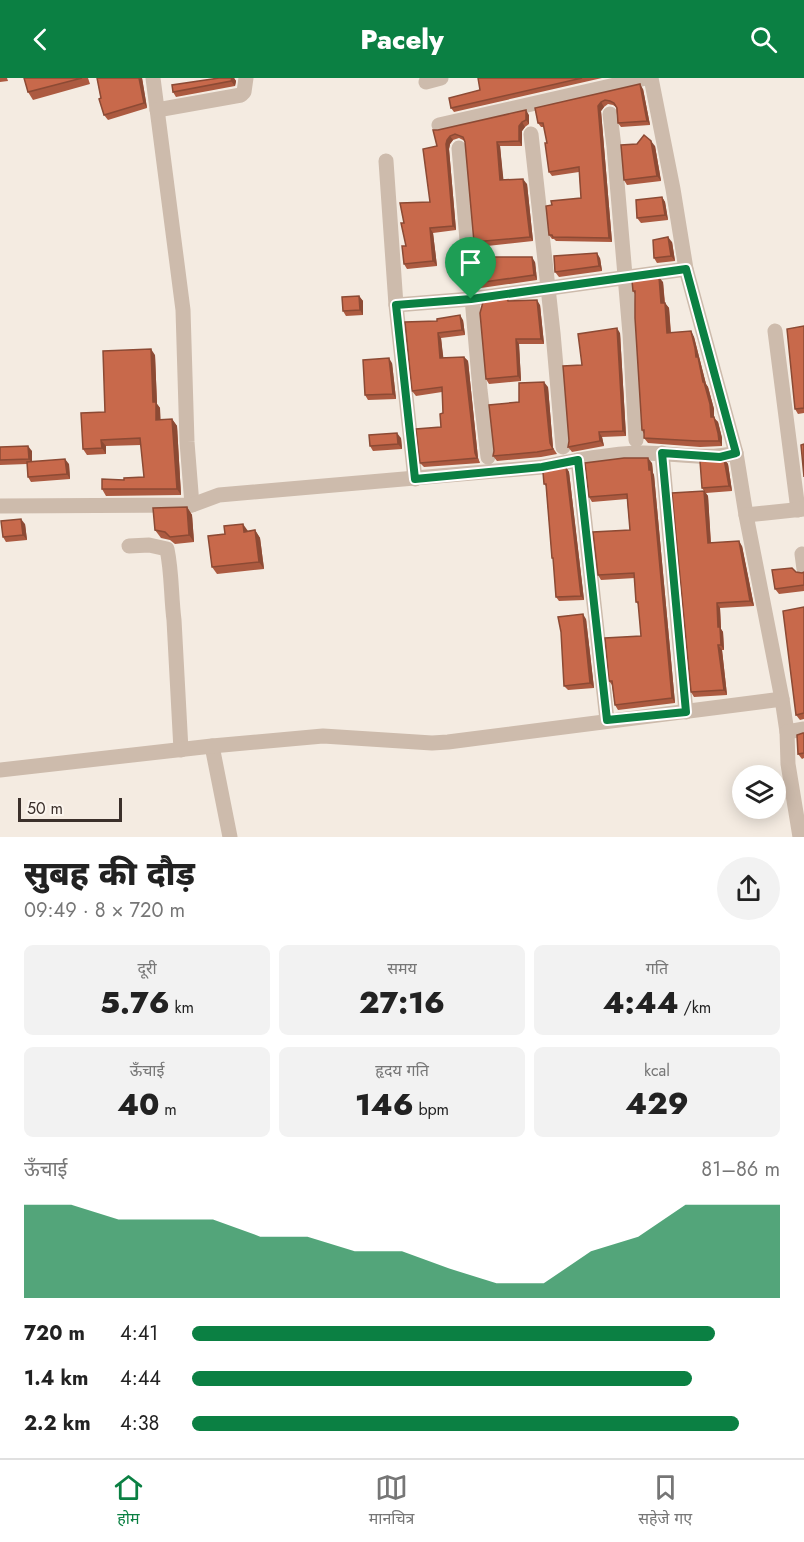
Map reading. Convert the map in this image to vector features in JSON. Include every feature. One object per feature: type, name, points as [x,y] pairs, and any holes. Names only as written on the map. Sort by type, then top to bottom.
[{"type":"street","points":[[153,78],[183,310],[187,442],[192,505]]},
{"type":"street","points":[[157,110],[241,95],[244,92],[246,78]]},
{"type":"street","points":[[426,82],[441,78]]},
{"type":"street","points":[[438,124],[646,78]]},
{"type":"street","points":[[651,78],[686,269],[736,453],[782,699],[787,732],[788,764],[800,837]]},
{"type":"street","points":[[610,114],[630,334],[636,440]]},
{"type":"street","points":[[531,134],[563,447]]},
{"type":"street","points":[[459,148],[471,299],[488,457]]},
{"type":"street","points":[[386,161],[396,305],[415,479]]},
{"type":"street","points":[[396,305],[471,299],[686,269]]},
{"type":"street","points":[[746,515],[801,509],[775,331]]},
{"type":"street","points":[[0,506],[192,505],[219,495],[542,467],[637,453],[720,457],[736,453]]},
{"type":"street","points":[[662,453],[686,712]]},
{"type":"street","points":[[578,460],[607,720]]},
{"type":"street","points":[[129,546],[149,545],[167,549],[170,561],[181,750]]},
{"type":"street","points":[[0,770],[324,736],[432,743],[782,699]]},
{"type":"street","points":[[787,732],[804,729]]},
{"type":"street","points":[[212,746],[230,837]]},
{"type":"building","points":[[24,78],[82,78],[28,92]]},
{"type":"building","points":[[97,78],[139,78],[144,103],[104,115],[99,99],[101,98]]},
{"type":"building","points":[[232,78],[231,81],[173,92],[172,85]]},
{"type":"building","points":[[478,78],[582,78],[451,108],[449,98],[480,90]]},
{"type":"building","points":[[640,84],[647,121],[618,123],[617,108],[614,103],[605,100],[598,106],[609,238],[549,235],[546,206],[552,205],[551,201],[581,198],[579,167],[549,172],[543,123],[538,123],[535,108]]},
{"type":"building","points":[[526,110],[526,120],[519,126],[519,141],[497,142],[500,180],[523,179],[530,237],[474,242],[465,142],[463,137],[455,134],[450,136],[446,144],[453,226],[430,228],[433,261],[404,264],[402,246],[406,246],[400,203],[430,202],[423,149],[437,146],[433,130]]},
{"type":"building","points":[[644,135],[651,141],[657,176],[624,180],[621,145],[637,144]]},
{"type":"building","points":[[662,197],[665,215],[637,218],[636,200]]},
{"type":"building","points":[[668,237],[671,256],[654,258],[653,240]]},
{"type":"building","points":[[597,253],[599,266],[555,272],[554,256]]},
{"type":"building","points":[[476,257],[532,257],[534,275],[477,283]]},
{"type":"building","points":[[659,277],[661,303],[665,303],[667,333],[691,331],[710,404],[711,417],[714,417],[719,441],[644,438],[635,291],[633,291],[632,281]]},
{"type":"building","points":[[359,296],[360,310],[343,311],[342,297]]},
{"type":"building","points":[[507,298],[508,301],[537,300],[541,339],[516,339],[518,376],[486,379],[480,313],[483,302]]},
{"type":"building","points":[[460,315],[462,330],[438,333],[440,358],[464,357],[477,458],[420,463],[416,429],[441,427],[442,387],[412,391],[405,322],[437,321],[437,319]]},
{"type":"building","points":[[804,326],[804,408],[795,409],[787,329]]},
{"type":"building","points":[[617,328],[623,431],[599,432],[600,441],[568,447],[563,366],[582,365],[578,334]]},
{"type":"building","points":[[151,349],[156,420],[172,419],[177,489],[102,489],[102,479],[124,480],[124,478],[144,477],[140,438],[101,440],[102,448],[83,449],[81,413],[105,412],[103,351]]},
{"type":"building","points":[[389,358],[393,394],[365,395],[363,360]]},
{"type":"building","points":[[544,382],[550,443],[553,449],[493,456],[489,405],[519,402],[519,383]]},
{"type":"building","points":[[397,433],[398,444],[370,446],[369,435]]},
{"type":"building","points":[[804,444],[804,477],[801,445]]},
{"type":"building","points":[[28,446],[29,459],[0,460],[0,447]]},
{"type":"building","points":[[624,458],[648,458],[649,470],[651,470],[672,698],[615,705],[612,681],[609,681],[605,638],[641,636],[638,602],[636,602],[634,573],[598,575],[593,532],[630,530],[627,494],[589,497],[585,463]]},
{"type":"building","points":[[65,459],[67,474],[28,477],[27,462]]},
{"type":"building","points":[[724,459],[729,486],[702,488],[700,461]]},
{"type":"building","points":[[566,467],[581,596],[556,597],[543,472]]},
{"type":"building","points":[[704,491],[708,543],[739,541],[750,601],[717,603],[721,645],[718,645],[724,690],[691,692],[672,493]]},
{"type":"building","points":[[187,507],[189,535],[170,537],[165,532],[155,530],[153,508]]},
{"type":"building","points":[[21,519],[23,535],[3,537],[1,521]]},
{"type":"building","points":[[243,524],[244,532],[255,530],[259,562],[212,567],[208,536],[225,534],[224,526]]},
{"type":"building","points":[[792,568],[796,572],[804,572],[804,585],[775,589],[772,570]]},
{"type":"building","points":[[804,607],[804,713],[796,715],[783,611]]},
{"type":"building","points":[[583,614],[590,683],[564,686],[558,617]]},
{"type":"building","points":[[804,733],[804,753],[798,754],[797,735]]},
{"type":"route","points":[[686,269],[736,453],[720,457],[662,453],[686,712],[607,720],[578,460],[542,467],[415,479],[396,305],[471,299],[686,269]]}]
